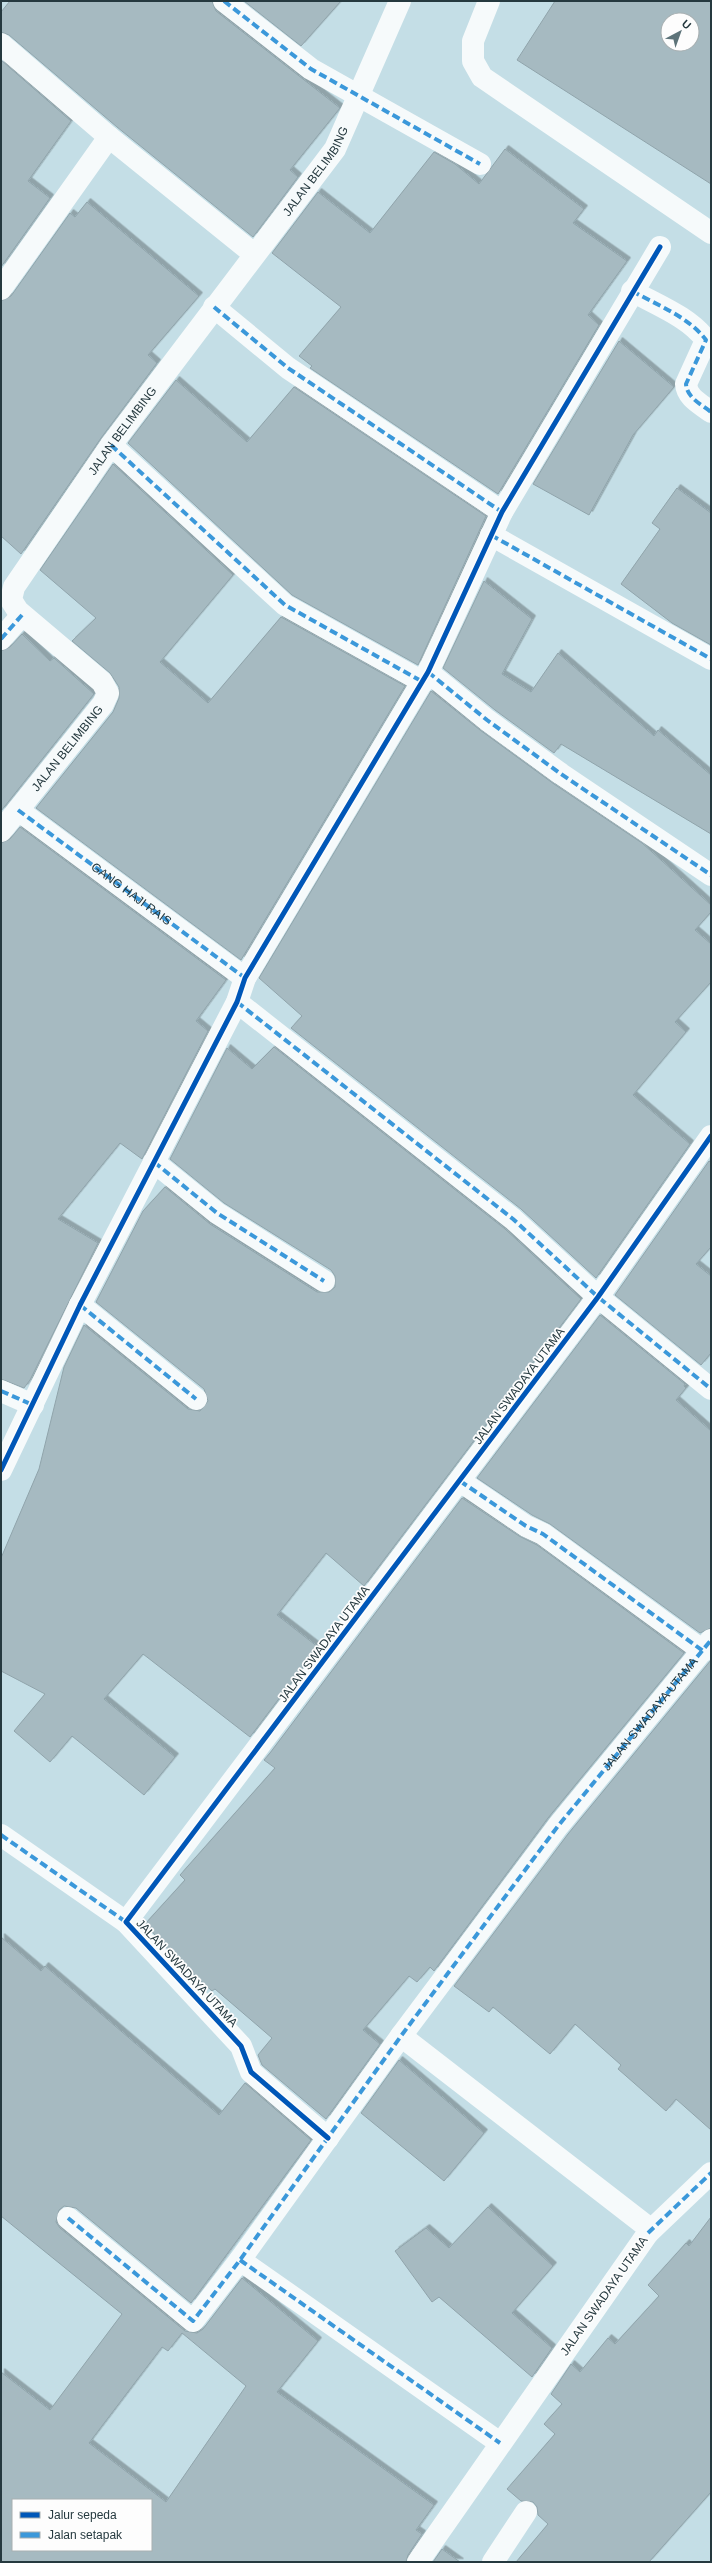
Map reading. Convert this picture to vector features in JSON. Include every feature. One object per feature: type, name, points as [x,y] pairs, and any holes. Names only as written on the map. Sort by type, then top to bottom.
[{"type":"street","points":[[224,1],[311,69],[480,164]]},
{"type":"street","name":"JALAN BELIMBING","points":[[1,831],[103,704],[108,694],[102,682],[22,614],[11,600],[14,587],[111,445],[254,254],[335,149],[400,1]]},
{"type":"street","points":[[489,1],[473,41],[473,61],[482,77],[711,233]]},
{"type":"street","points":[[1,44],[109,137],[254,254]]},
{"type":"street","points":[[1,289],[109,137]]},
{"type":"street","points":[[1,1470],[80,1305],[237,1002],[245,978],[425,677],[502,512],[632,291],[660,247]]},
{"type":"street","points":[[632,291],[688,322],[699,330],[706,340],[686,384],[686,390],[691,397],[711,412]]},
{"type":"street","points":[[214,307],[288,368],[502,512]]},
{"type":"street","points":[[111,445],[285,604],[425,677],[561,774],[711,875]]},
{"type":"street","points":[[491,535],[711,659]]},
{"type":"street","points":[[1,639],[22,614]]},
{"type":"street","name":"GANG HAJI RAIS","points":[[18,810],[245,978]]},
{"type":"street","points":[[237,1002],[513,1219],[598,1297],[711,1389]]},
{"type":"street","name":"JALAN SWADAYA UTAMA","points":[[707,1645],[558,1826],[401,2036],[328,2138],[251,2072],[241,2046],[126,1922],[598,1297],[711,1136]]},
{"type":"street","points":[[154,1162],[217,1213],[324,1281]]},
{"type":"street","points":[[80,1305],[196,1399]]},
{"type":"street","points":[[1,1391],[33,1405]]},
{"type":"street","points":[[460,1481],[526,1526],[543,1534],[707,1645]]},
{"type":"street","points":[[1,1835],[126,1922]]},
{"type":"street","name":"JALAN SWADAYA UTAMA","points":[[401,2036],[649,2228],[648,2233],[418,2562]]},
{"type":"street","points":[[68,2218],[193,2321],[240,2260],[328,2138]]},
{"type":"street","points":[[648,2233],[711,2173]]},
{"type":"street","points":[[240,2260],[500,2443]]},
{"type":"street","points":[[493,2562],[526,2512]]},
{"type":"building","points":[[10,1],[212,1],[216,11],[340,108],[290,170],[298,177],[253,237],[117,127],[9,35],[1,32],[1,12]]},
{"type":"building","points":[[244,1],[341,1],[301,46]]},
{"type":"building","points":[[555,1],[711,1],[711,184],[517,60]]},
{"type":"building","points":[[1,60],[71,121],[28,181],[50,198],[1,267]]},
{"type":"building","points":[[505,149],[584,209],[573,223],[627,261],[588,315],[599,325],[498,494],[310,368],[312,366],[299,356],[341,307],[272,253],[318,192],[370,233],[434,152],[455,164],[479,184]]},
{"type":"building","points":[[87,202],[199,296],[148,355],[157,363],[101,438],[21,554],[1,536],[1,301],[11,296],[70,213],[75,217]]},
{"type":"building","points":[[619,341],[674,387],[633,435],[589,515],[533,484]]},
{"type":"building","points":[[176,380],[247,442],[294,387],[486,516],[418,665],[292,595],[128,443]]},
{"type":"building","points":[[113,464],[233,575],[160,662],[208,703],[281,617],[405,686],[241,960],[36,808],[113,712],[119,698],[119,687],[110,673],[72,641],[96,618],[40,570]]},
{"type":"building","points":[[677,488],[711,513],[711,645],[672,623],[621,584],[660,529],[652,523]]},
{"type":"building","points":[[484,581],[532,619],[502,674],[531,692],[558,653],[654,736],[658,730],[711,775],[711,834],[561,744],[554,753],[495,710],[443,668]]},
{"type":"building","points":[[22,634],[50,661],[54,658],[94,694],[1,811],[1,651],[10,647]]},
{"type":"building","points":[[431,691],[480,730],[554,784],[642,843],[711,905],[711,912],[695,930],[711,944],[711,982],[675,1022],[686,1032],[633,1095],[690,1144],[596,1278],[521,1209],[291,1028],[302,1016],[259,978]]},
{"type":"building","points":[[20,827],[226,980],[196,1021],[208,1031],[142,1159],[120,1143],[58,1219],[98,1243],[30,1380],[24,1388],[1,1379],[1,843],[10,839]]},
{"type":"building","points":[[274,1047],[505,1229],[581,1299],[364,1586],[326,1553],[277,1615],[318,1647],[250,1737],[143,1654],[104,1699],[175,1757],[144,1795],[72,1736],[50,1762],[14,1731],[45,1694],[1,1671],[1,1558],[39,1469],[64,1367],[84,1325],[188,1409],[200,1411],[208,1401],[204,1389],[96,1302],[143,1211],[165,1187],[210,1224],[317,1292],[329,1292],[335,1287],[335,1276],[331,1270],[224,1203],[170,1159],[227,1048],[252,1069]]},
{"type":"building","points":[[709,1161],[711,1163],[711,1247],[696,1264],[711,1276],[711,1353],[701,1365],[615,1295]]},
{"type":"building","points":[[600,1315],[685,1384],[684,1386],[686,1388],[676,1400],[711,1431],[711,1628],[700,1633],[550,1524],[532,1515],[477,1478]]},
{"type":"building","points":[[462,1498],[519,1536],[537,1545],[684,1653],[548,1818],[434,1971],[430,1967],[417,1982],[409,1976],[363,2030],[380,2044],[326,2119],[262,2065],[258,2055],[272,2038],[215,1989],[212,1991],[176,1958],[145,1924],[185,1880],[180,1875],[275,1768],[264,1760]]},
{"type":"building","points":[[711,1660],[711,2130],[676,2099],[666,2111],[618,2069],[621,2065],[575,2024],[550,2054],[493,2007],[489,2012],[454,1986],[568,1834]]},
{"type":"building","points":[[1,1937],[41,1971],[45,1966],[219,2115],[245,2083],[311,2140],[191,2303],[76,2208],[64,2206],[59,2210],[56,2222],[60,2228],[185,2331],[197,2333],[203,2329],[242,2278],[318,2341],[277,2392],[434,2505],[416,2530],[422,2534],[408,2555],[406,2562],[1,2562],[1,2372],[50,2410],[122,2314],[1,2216]],"holes":[[[182,2333],[246,2386],[166,2502],[89,2443],[162,2347],[168,2351]]]},
{"type":"building","points":[[399,2060],[484,2133],[444,2181],[361,2113]]},
{"type":"building","points":[[488,2207],[553,2266],[512,2313],[552,2348],[532,2377],[439,2297],[432,2302],[395,2251],[426,2228],[449,2248]]},
{"type":"building","points":[[711,2217],[711,2492],[649,2562],[516,2562],[548,2524],[538,2515],[537,2507],[533,2502],[521,2501],[507,2489],[555,2434],[544,2424],[562,2404],[551,2394],[571,2364],[580,2372],[608,2338],[615,2344],[659,2296],[648,2285],[686,2243],[689,2246]]},
{"type":"building","points":[[442,2549],[460,2562],[433,2562]]},
{"type":"marked path","points":[[224,1],[311,69],[480,164]]},
{"type":"marked path","points":[[632,291],[682,318],[706,340],[686,384],[692,397],[711,412]]},
{"type":"marked path","points":[[214,307],[288,368],[502,512]]},
{"type":"marked path","points":[[111,445],[285,605],[423,682]]},
{"type":"marked path","points":[[491,535],[711,659]]},
{"type":"marked path","points":[[1,639],[22,615]]},
{"type":"marked path","points":[[428,672],[487,720],[561,774],[711,875]]},
{"type":"marked path","points":[[18,810],[245,978]]},
{"type":"marked path","points":[[237,1002],[513,1219],[598,1297],[711,1389]]},
{"type":"marked path","points":[[154,1162],[217,1213],[324,1281]]},
{"type":"marked path","points":[[80,1305],[196,1399]]},
{"type":"marked path","points":[[1,1391],[33,1405]]},
{"type":"marked path","points":[[460,1481],[526,1526],[543,1534],[703,1651]]},
{"type":"marked path","points":[[68,2218],[193,2321],[240,2260],[401,2036],[558,1826],[711,1640]]},
{"type":"marked path","points":[[1,1835],[126,1922]]},
{"type":"marked path","points":[[648,2233],[711,2173]]},
{"type":"marked path","points":[[240,2260],[500,2443]]},
{"type":"cycle path","points":[[1,1470],[80,1305],[237,1002],[245,978],[428,672],[502,512],[660,247]]},
{"type":"cycle path","points":[[328,2138],[251,2072],[241,2046],[126,1922],[598,1297],[711,1136]]}]
